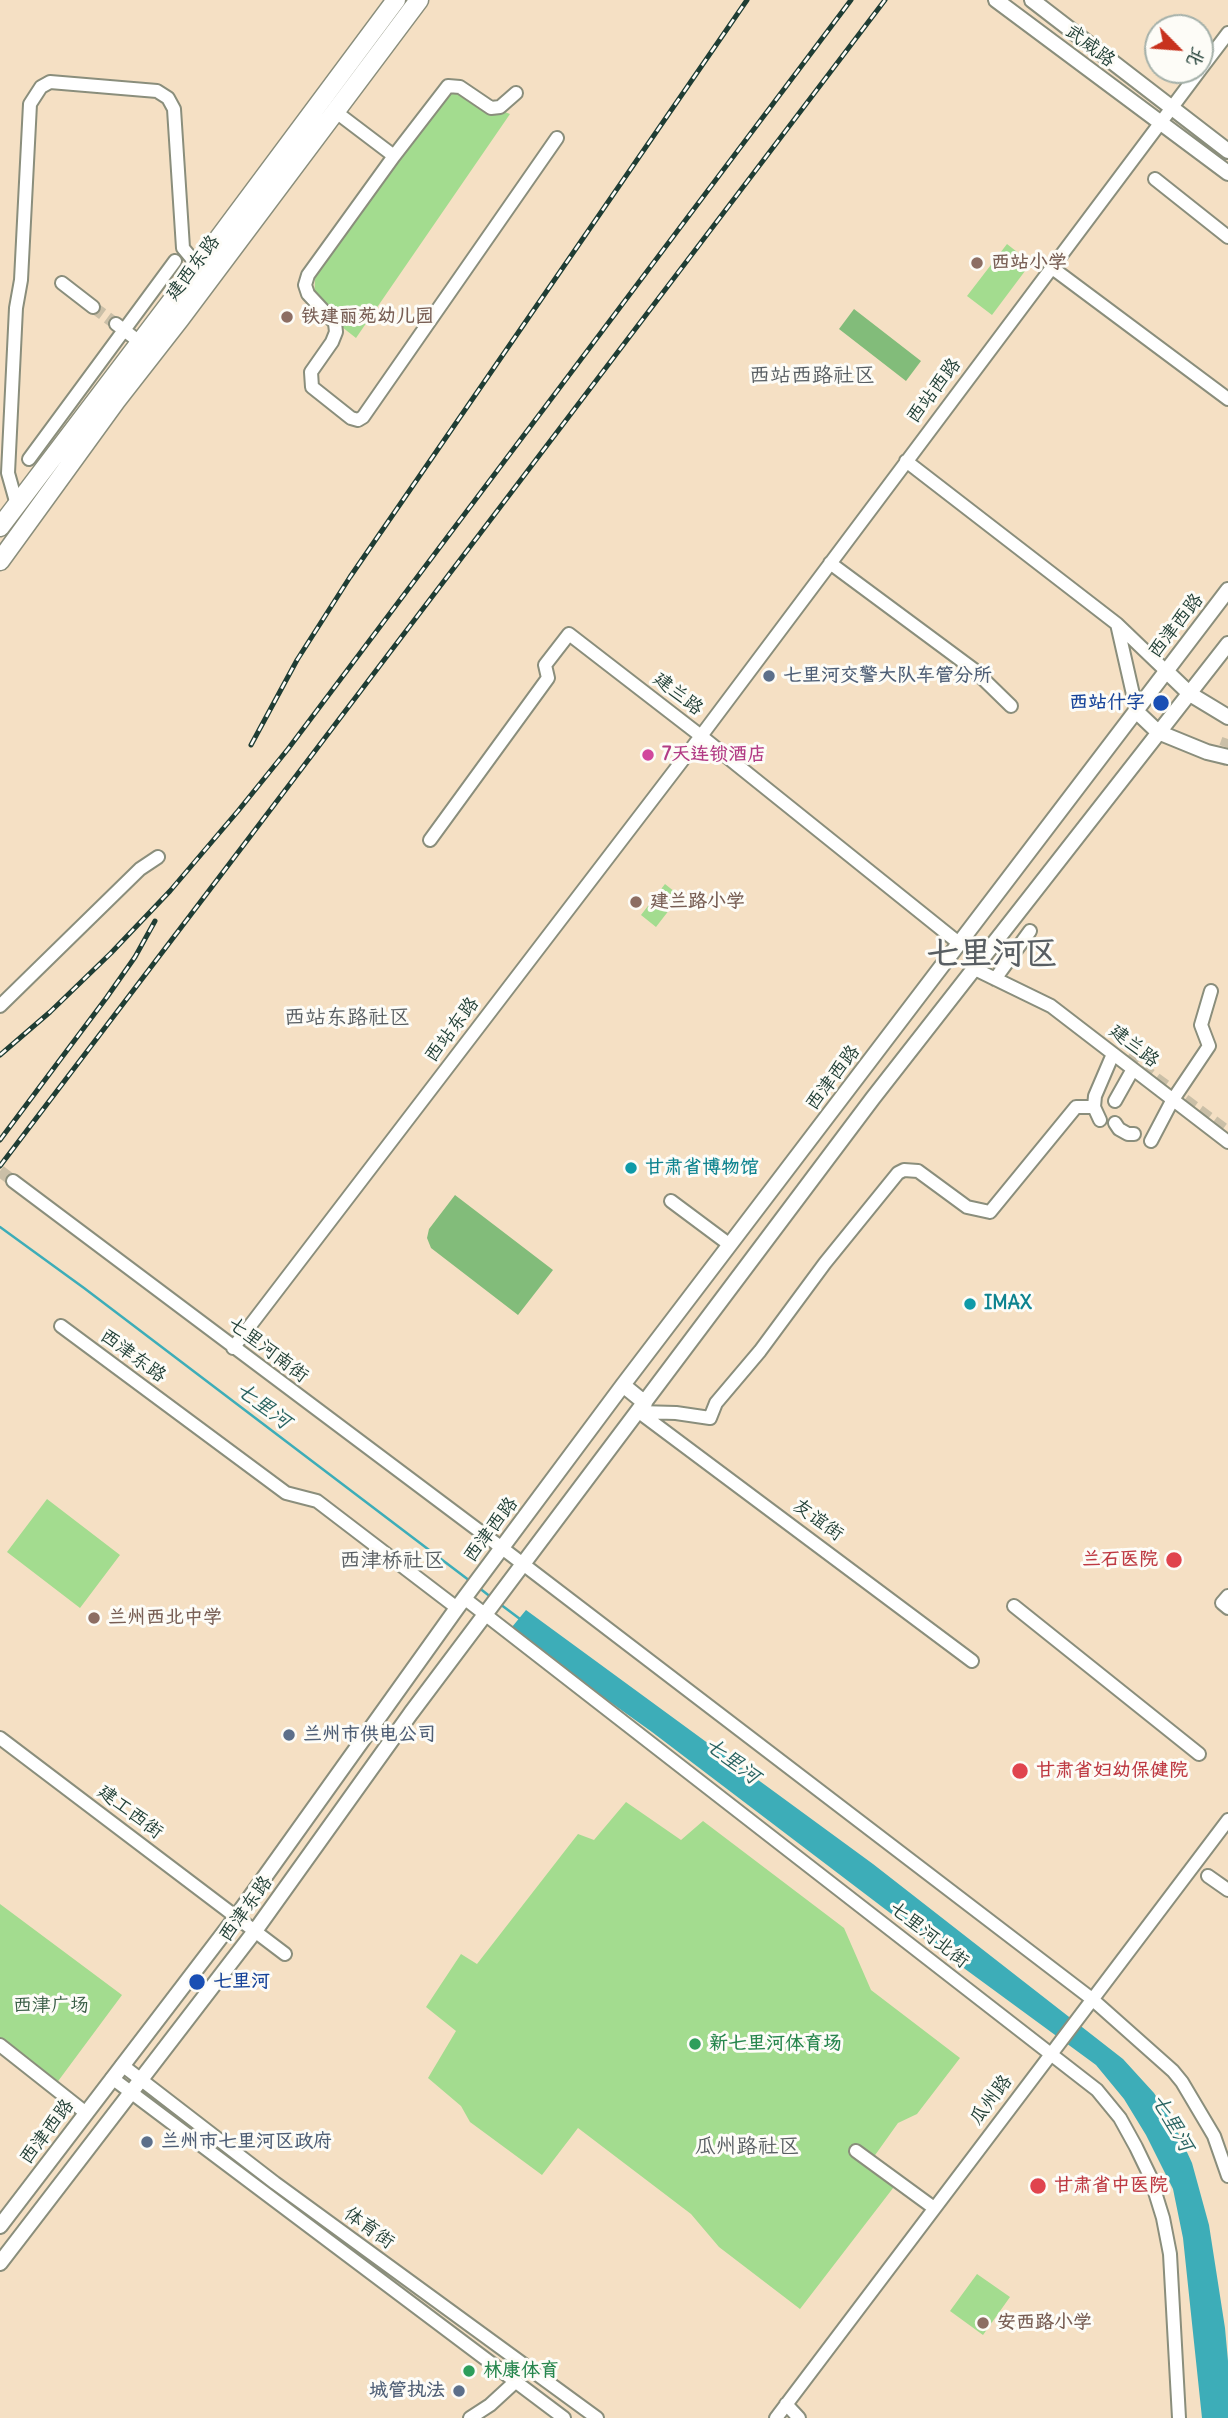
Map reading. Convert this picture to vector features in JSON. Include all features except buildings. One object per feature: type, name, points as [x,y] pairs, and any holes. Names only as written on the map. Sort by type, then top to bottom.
[{"type":"highway","name":"建西东路","points":[[0,527],[141,343],[396,0]]},
{"type":"highway","name":"建西东路","points":[[0,561],[116,401],[419,0]]},
{"type":"main road","name":"武威路","points":[[996,0],[1228,173]]},
{"type":"main road","name":"武威路","points":[[1032,0],[1228,151]]},
{"type":"main road","name":"西津西路","points":[[464,1599],[623,1385],[1228,590]]},
{"type":"main road","points":[[488,1610],[873,1098],[1228,644]]},
{"type":"main road","points":[[1165,670],[1189,694],[1228,717]]},
{"type":"main road","points":[[1137,712],[1158,732],[1207,752],[1228,757]]},
{"type":"main road","points":[[623,1385],[642,1408]]},
{"type":"main road","name":"西津东路","points":[[124,2063],[236,1917],[464,1599]]},
{"type":"main road","name":"西津东路","points":[[0,2263],[255,1931],[488,1610]]},
{"type":"main road","name":"西津西路","points":[[1,2222],[124,2063]]},
{"type":"street","name":"西站西路","points":[[1214,52],[1228,33]]},
{"type":"street","points":[[17,505],[8,473],[16,308],[21,281],[30,104],[41,87],[50,82],[157,91],[168,98],[174,109],[183,248],[198,267]]},
{"type":"street","name":"西站西路","points":[[701,736],[1190,84]]},
{"type":"street","points":[[516,93],[503,105],[495,108],[486,106],[460,87],[448,86],[307,275],[305,285],[309,294],[335,323],[336,332],[311,372],[312,387],[351,418],[358,420],[363,417],[557,138]]},
{"type":"street","points":[[335,112],[394,156]]},
{"type":"street","points":[[1155,179],[1228,237]]},
{"type":"street","points":[[29,459],[120,327],[176,261]]},
{"type":"street","points":[[1051,267],[1228,399]]},
{"type":"street","points":[[62,283],[93,307]]},
{"type":"street","points":[[120,327],[141,343]]},
{"type":"street","points":[[906,461],[1117,624],[1165,670]]},
{"type":"street","points":[[830,563],[974,668],[1012,706]]},
{"type":"street","points":[[1117,624],[1137,712]]},
{"type":"street","name":"建兰路","points":[[430,840],[548,678],[545,665],[569,634],[960,944]]},
{"type":"street","name":"西站东路","points":[[233,1348],[701,736]]},
{"type":"street","points":[[0,1006],[140,869],[158,857]]},
{"type":"street","points":[[995,979],[1030,931]]},
{"type":"street","name":"建兰路","points":[[975,969],[1051,1006],[1228,1142]]},
{"type":"street","points":[[1151,1141],[1172,1101],[1209,1046],[1201,1025],[1210,991]]},
{"type":"street","points":[[1100,1120],[1094,1107],[1095,1096],[1113,1054]]},
{"type":"street","points":[[1115,1101],[1133,1069]]},
{"type":"street","points":[[642,1408],[710,1418],[716,1403],[760,1351],[825,1263],[898,1173],[904,1170],[918,1171],[967,1207],[990,1212],[1076,1107],[1094,1107]]},
{"type":"street","points":[[1115,1123],[1119,1129],[1134,1134]]},
{"type":"street","name":"七里河南街","points":[[13,1181],[502,1548]]},
{"type":"street","points":[[671,1201],[730,1245]]},
{"type":"street","name":"西津东路","points":[[61,1326],[286,1493],[317,1501],[464,1599]]},
{"type":"street","name":"友谊街","points":[[642,1408],[972,1661]]},
{"type":"street","points":[[502,1548],[1092,2000],[1182,2082],[1214,2136],[1228,2176]]},
{"type":"street","points":[[1228,1596],[1222,1603],[1228,1608]]},
{"type":"street","name":"七里河北街","points":[[464,1599],[488,1610],[1097,2090],[1120,2118],[1150,2176],[1163,2218],[1170,2254],[1179,2418]]},
{"type":"street","points":[[1014,1606],[1199,1754]]},
{"type":"street","name":"建工西街","points":[[0,1738],[285,1954]]},
{"type":"street","name":"瓜州路","points":[[776,2418],[1228,1820]]},
{"type":"street","points":[[1208,1876],[1228,1890]]},
{"type":"street","points":[[0,2045],[86,2113]]},
{"type":"street","name":"体育街","points":[[124,2063],[141,2080],[275,2183],[597,2418]]},
{"type":"street","name":"体育街","points":[[113,2078],[564,2418]]},
{"type":"street","points":[[856,2151],[934,2208]]},
{"type":"street","points":[[470,2418],[490,2405],[515,2382]]},
{"type":"street","points":[[786,2404],[799,2418]]},
{"type":"green space","points":[[454,92],[510,114],[356,338],[314,305],[315,277],[447,95]]},
{"type":"green space","points":[[1007,244],[1031,263],[992,315],[967,296]]},
{"type":"green space","points":[[854,309],[921,361],[906,381],[839,329]]},
{"type":"green space","points":[[665,884],[680,896],[656,927],[641,915]]},
{"type":"green space","points":[[455,1195],[553,1270],[518,1315],[431,1248],[427,1238],[429,1229]]},
{"type":"green space","points":[[47,1499],[120,1555],[80,1608],[7,1552]]},
{"type":"green space","name":"新七里河体育场","points":[[626,1802],[681,1840],[703,1821],[844,1928],[871,1990],[960,2058],[917,2114],[898,2123],[873,2158],[900,2179],[800,2309],[719,2247],[691,2214],[578,2128],[542,2175],[470,2122],[461,2106],[428,2078],[456,2031],[426,2007],[461,1954],[477,1964],[578,1834],[594,1840]]},
{"type":"green space","name":"西津广场","points":[[0,1904],[122,1995],[53,2088],[0,2049]]},
{"type":"green space","points":[[977,2274],[1010,2297],[983,2335],[950,2311]]},
{"type":"water","points":[[526,1610],[873,1864],[1123,2059],[1154,2093],[1175,2126],[1192,2163],[1209,2225],[1225,2328],[1228,2418],[1202,2418],[1183,2238],[1173,2189],[1146,2135],[1124,2099],[1096,2065],[931,1944],[652,1732],[543,1654],[512,1627]]},
{"type":"waterway","name":"七里河","points":[[0,1227],[470,1581]]},
{"type":"waterway","name":"七里河","points":[[478,1587],[492,1598]]},
{"type":"waterway","name":"七里河","points":[[500,1604],[520,1619]]},
{"type":"tunnel","points":[[93,307],[116,324]]},
{"type":"tunnel","points":[[1219,764],[1228,739]]},
{"type":"tunnel","points":[[1127,1057],[1228,1132]]},
{"type":"tunnel","points":[[0,1171],[13,1181]]},
{"type":"railway","points":[[251,745],[297,660],[350,577],[747,0]]},
{"type":"railway","points":[[0,1055],[50,1012],[111,953],[170,891],[238,811],[288,749],[851,0]]},
{"type":"railway","points":[[0,1166],[885,0]]},
{"type":"railway","points":[[0,1140],[107,997],[135,957],[155,921]]},
{"type":"place","name":"西站小学","points":[[977,263]]},
{"type":"place","name":"铁建丽苑幼儿园","points":[[287,317]]},
{"type":"place","name":"七里河交警大队车管分所","points":[[769,676]]},
{"type":"place","name":"西站什字","points":[[1161,703]]},
{"type":"place","name":"7天连锁酒店","points":[[648,755]]},
{"type":"place","name":"建兰路小学","points":[[636,902]]},
{"type":"place","name":"甘肃省博物馆","points":[[631,1168]]},
{"type":"place","name":"IMAX","points":[[970,1304]]},
{"type":"place","name":"兰石医院","points":[[1174,1560]]},
{"type":"place","name":"兰州西北中学","points":[[94,1618]]},
{"type":"place","name":"兰州市供电公司","points":[[289,1735]]},
{"type":"place","name":"甘肃省妇幼保健院","points":[[1020,1771]]},
{"type":"place","name":"七里河","points":[[197,1982]]},
{"type":"place","name":"新七里河体育场","points":[[695,2044]]},
{"type":"place","name":"兰州市七里河区政府","points":[[147,2142]]},
{"type":"place","name":"甘肃省中医院","points":[[1038,2186]]},
{"type":"place","name":"安西路小学","points":[[983,2323]]},
{"type":"place","name":"林康体育","points":[[469,2371]]},
{"type":"place","name":"城管执法","points":[[459,2391]]},
{"type":"district","name":"西站西路社区","points":[[812,376]]},
{"type":"district","name":"七里河区","points":[[992,955]]},
{"type":"district","name":"西站东路社区","points":[[347,1018]]},
{"type":"district","name":"西津桥社区","points":[[392,1561]]},
{"type":"district","name":"瓜州路社区","points":[[747,2147]]}]
